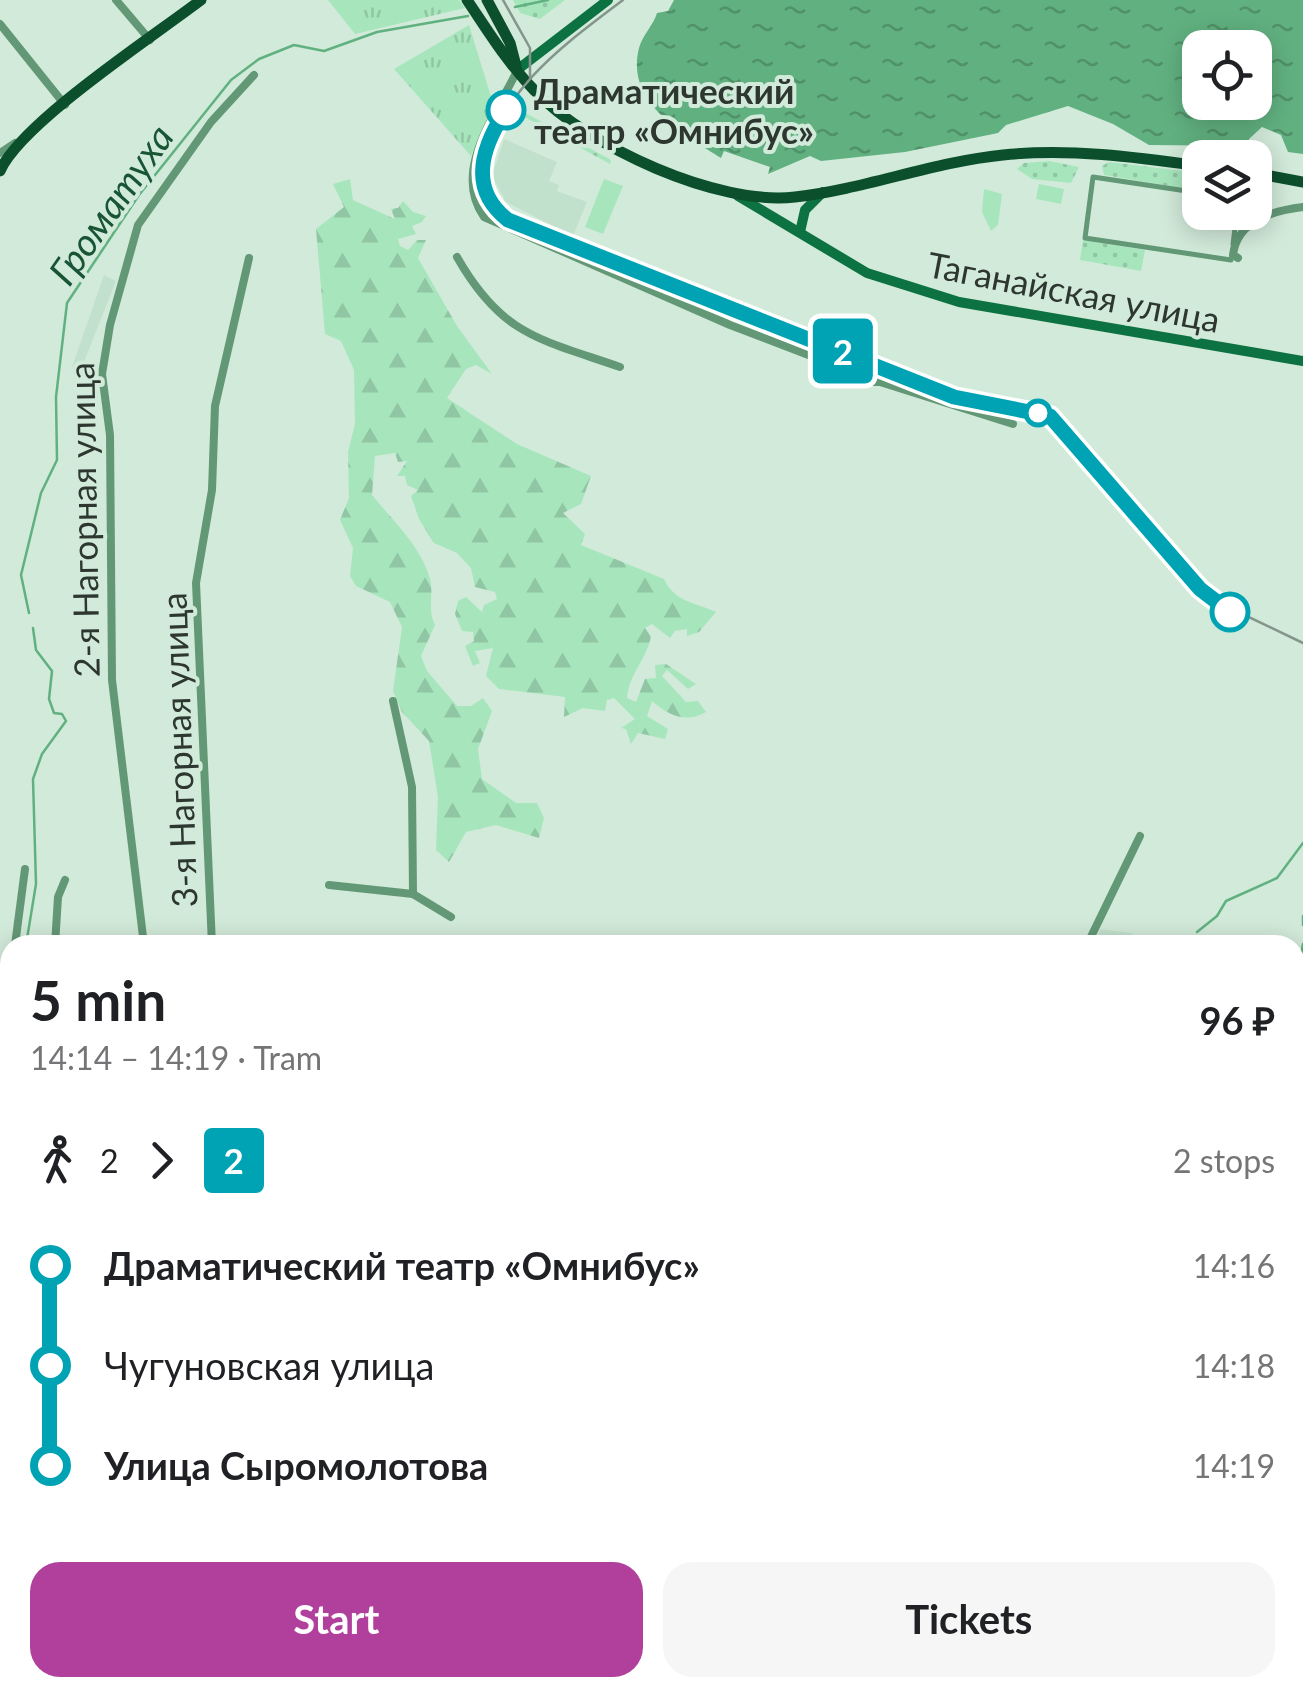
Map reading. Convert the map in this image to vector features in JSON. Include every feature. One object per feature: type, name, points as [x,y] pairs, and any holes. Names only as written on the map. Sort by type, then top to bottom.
[{"type":"main road","points":[[0,171],[23,138],[201,0]]},
{"type":"main road","points":[[467,0],[536,93],[603,141],[738,196],[798,197],[1005,155],[1052,153],[1182,164]]},
{"type":"main road","points":[[487,0],[510,43],[518,70]]},
{"type":"main road","points":[[518,70],[608,0]]},
{"type":"main road","points":[[1272,177],[1303,182]]},
{"type":"main road","points":[[800,232],[805,210],[825,190]]},
{"type":"main road","name":"Таганайская улица","points":[[738,196],[867,273],[982,308],[1303,361]]},
{"type":"street","points":[[116,0],[150,40]]},
{"type":"street","points":[[0,24],[65,104]]},
{"type":"street","points":[[518,70],[470,173],[472,196],[484,217],[730,325],[846,369],[858,368],[880,382],[1012,424]]},
{"type":"street","name":"2-я Нагорная улица","points":[[143,935],[112,680],[110,435],[102,374],[110,325],[138,225],[211,122],[254,76]]},
{"type":"street","points":[[0,153],[23,138]]},
{"type":"street","points":[[1182,190],[1092,178],[1085,238],[1231,260],[1235,230]]},
{"type":"street","points":[[1238,258],[1233,255],[1235,236],[1243,227],[1285,210],[1303,208]]},
{"type":"street","points":[[457,257],[472,285],[506,323],[620,367]]},
{"type":"street","name":"3-я Нагорная улица","points":[[212,935],[196,583],[212,490],[216,406],[249,258]]},
{"type":"street","points":[[393,701],[412,787],[413,894]]},
{"type":"street","points":[[1092,935],[1140,836]]},
{"type":"street","points":[[16,935],[26,869]]},
{"type":"street","points":[[56,935],[58,898],[65,880]]},
{"type":"street","points":[[329,886],[413,894],[452,916]]},
{"type":"shaded area","points":[[504,139],[557,162],[549,181],[559,185],[557,191],[587,202],[573,236],[506,202],[492,176]]},
{"type":"shaded area","points":[[104,275],[116,281],[82,367],[72,367]]},
{"type":"shaded area","points":[[1101,929],[1134,935],[1098,935]]},
{"type":"green space","points":[[328,0],[459,0],[465,8],[355,34]]},
{"type":"green space","points":[[513,0],[565,0],[540,19],[520,13]]},
{"type":"green space","points":[[469,25],[493,103],[471,156],[394,69]]},
{"type":"green space","points":[[522,111],[611,160],[610,164],[519,114]]},
{"type":"green space","points":[[1049,161],[1079,167],[1071,183],[1032,179],[1017,169],[1024,163]]},
{"type":"green space","points":[[1109,162],[1182,171],[1182,188],[1104,175],[1102,166]]},
{"type":"green space","points":[[350,179],[353,200],[395,219],[391,209],[398,208],[403,201],[413,212],[426,216],[412,226],[416,234],[398,239],[400,246],[408,250],[417,240],[426,240],[418,258],[457,326],[492,374],[476,365],[466,369],[447,398],[517,444],[591,476],[581,504],[563,513],[585,534],[581,545],[664,579],[680,597],[716,612],[699,632],[687,636],[687,629],[675,631],[670,638],[652,624],[645,628],[651,636],[649,644],[627,698],[636,702],[645,679],[656,678],[655,665],[666,664],[696,684],[688,689],[667,670],[662,676],[686,702],[698,701],[706,712],[677,716],[652,701],[647,716],[668,729],[665,739],[638,733],[631,744],[626,729],[621,728],[635,719],[614,698],[607,700],[605,711],[583,708],[564,717],[565,697],[499,689],[486,676],[493,648],[475,651],[480,663],[473,666],[465,646],[474,641],[473,632],[462,631],[455,614],[458,601],[466,597],[482,612],[484,605],[497,599],[495,592],[475,587],[471,568],[457,553],[434,543],[411,496],[418,490],[407,485],[405,476],[397,476],[407,461],[398,462],[395,453],[375,456],[372,495],[413,545],[430,579],[435,625],[421,656],[427,671],[457,706],[471,706],[483,698],[492,711],[478,749],[482,779],[516,803],[537,803],[544,818],[539,838],[496,825],[466,832],[449,862],[436,850],[438,797],[429,741],[402,712],[393,691],[402,627],[390,602],[356,586],[350,576],[353,548],[340,520],[349,498],[348,452],[355,424],[354,370],[341,341],[325,334],[316,229],[344,207],[333,184]]},
{"type":"green space","points":[[604,179],[623,186],[603,234],[585,227]]},
{"type":"green space","points":[[1039,184],[1064,189],[1061,204],[1036,199]]},
{"type":"green space","points":[[984,189],[1002,194],[998,225],[991,231],[982,212]]},
{"type":"green space","points":[[1083,240],[1145,250],[1141,271],[1080,260]]},
{"type":"water","points":[[674,0],[1303,0],[1303,154],[1288,152],[1281,135],[1262,127],[1249,140],[1182,140],[1182,145],[1149,145],[1113,124],[1068,106],[1006,125],[998,133],[905,152],[821,161],[810,156],[768,174],[770,167],[724,151],[721,158],[675,127],[649,100],[637,67],[639,48],[657,13],[668,11]]},
{"type":"waterway","name":"Громатуха","points":[[515,7],[548,0]]},
{"type":"waterway","name":"Громатуха","points":[[29,613],[21,575],[41,493],[57,460],[56,397],[67,303],[139,195],[231,80],[259,59],[294,45],[324,51],[377,32],[468,16]]},
{"type":"waterway","name":"Громатуха","points":[[28,935],[36,884],[33,779],[42,754],[66,721],[62,714],[54,713],[49,699],[52,671],[36,650],[33,628]]},
{"type":"waterway","points":[[1197,932],[1217,916],[1226,901],[1277,878],[1303,843]]},
{"type":"waterway","points":[[1303,916],[1303,925]]},
{"type":"tram line","points":[[503,0],[530,48],[530,77]]},
{"type":"tram line","points":[[623,0],[555,54],[518,93],[503,116],[480,171],[495,210],[525,227],[954,397],[1049,416],[1211,599],[1303,643]]},
{"type":"tram line","name":"2","points":[[506,110],[488,143],[480,171],[486,197],[508,220],[954,397],[1050,416],[1200,589],[1230,612]]},
{"type":"place","name":"Драматический театр «Омнибус»","points":[[506,110]]}]
